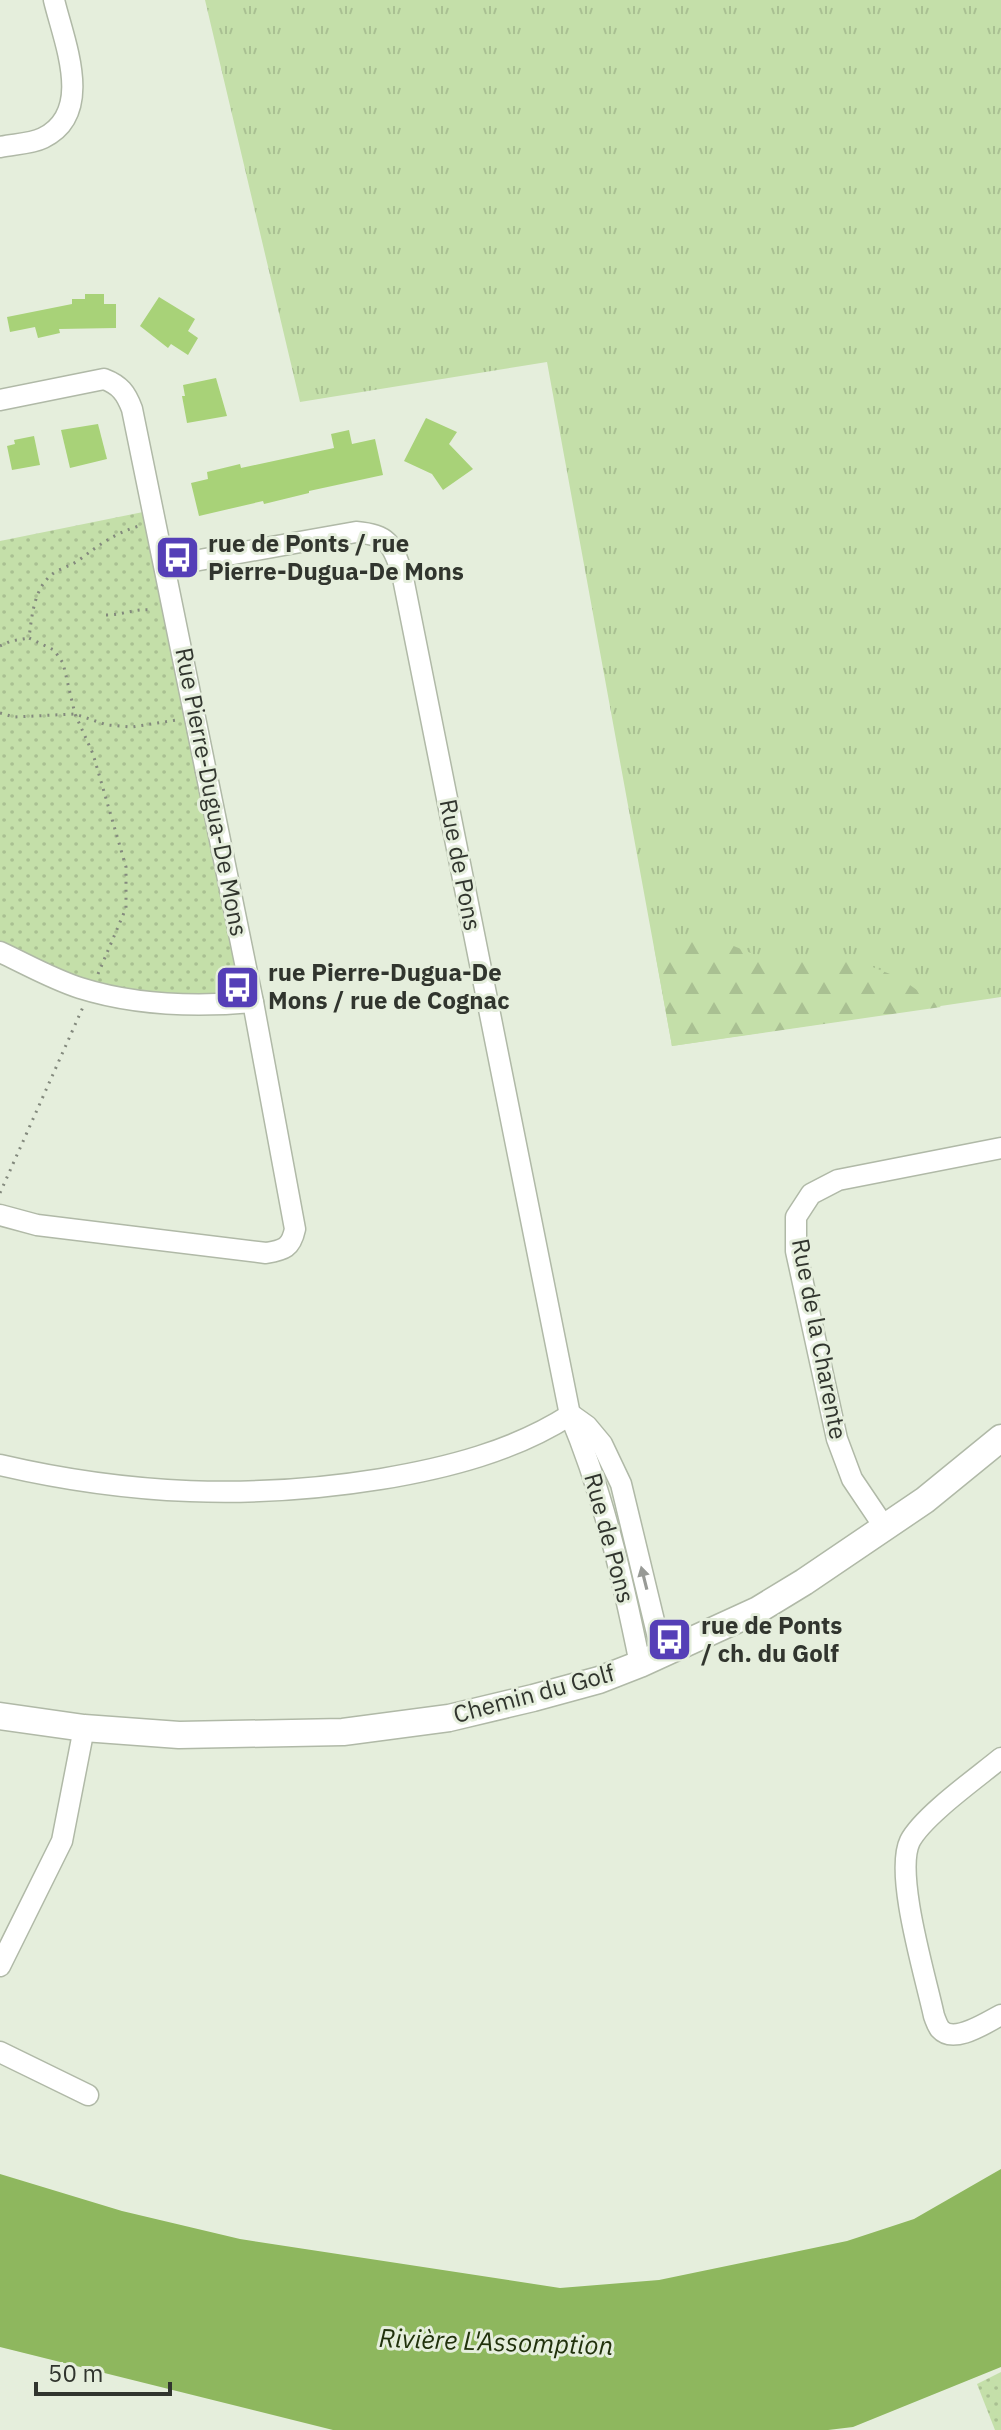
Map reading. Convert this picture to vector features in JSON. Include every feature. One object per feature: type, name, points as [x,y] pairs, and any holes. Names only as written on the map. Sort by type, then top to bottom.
[{"type":"street","points":[[0,147],[42,139],[59,128],[69,115],[71,74],[54,0]]},
{"type":"street","name":"Rue Pierre-Dugua-De Mons","points":[[0,400],[104,379],[117,384],[132,409],[253,1002],[295,1229],[292,1244],[284,1250],[266,1253],[37,1225],[0,1215]]},
{"type":"street","name":"Rue de Pons","points":[[166,566],[356,532],[375,534],[388,541],[395,550],[570,1415],[587,1426],[602,1444],[621,1484],[651,1659]]},
{"type":"street","points":[[0,952],[64,982],[131,999],[216,1005],[253,1002]]},
{"type":"street","name":"Rue de la Charente","points":[[885,1528],[852,1479],[837,1439],[796,1251],[796,1217],[811,1194],[838,1180],[1001,1148]]},
{"type":"street","points":[[0,1465],[47,1476],[158,1491],[219,1494],[277,1492],[411,1474],[471,1460],[544,1431],[570,1415]]},
{"type":"street","name":"Chemin du Golf","points":[[0,1716],[84,1728],[179,1735],[343,1732],[449,1718],[599,1680],[758,1610],[925,1500],[1001,1438]]},
{"type":"street","points":[[0,1966],[62,1841],[84,1728]]},
{"type":"street","points":[[1001,1758],[928,1819],[911,1840],[905,1861],[907,1890],[934,2016],[940,2029],[949,2034],[962,2032],[1001,2015]]},
{"type":"street","points":[[0,2052],[88,2095]]},
{"type":"path","points":[[29,638],[37,596],[47,579],[73,565],[117,533],[155,520]]},
{"type":"path","points":[[106,615],[174,607]]},
{"type":"path","points":[[0,646],[29,638],[54,650],[63,663],[75,714],[93,754],[126,867],[126,908],[110,952],[90,990],[0,1193]]},
{"type":"path","points":[[0,713],[14,717],[75,714],[107,725],[132,727],[196,718]]},
{"type":"green space","points":[[205,0],[1001,0],[1001,997],[672,1046],[547,362],[300,402]]},
{"type":"green space","points":[[153,510],[253,1002],[131,999],[0,952],[0,541]]},
{"type":"green space","points":[[692,938],[724,942],[770,961],[855,960],[900,978],[941,1007],[672,1046],[654,946]]},
{"type":"green space","points":[[1001,2372],[1001,2430],[995,2430],[977,2384]]},
{"type":"water","name":"Rivière L'Assomption","points":[[1001,2169],[1001,2367],[853,2427],[828,2430],[333,2430],[0,2347],[0,2174],[122,2211],[240,2239],[560,2288],[659,2280],[847,2241],[914,2219]]},
{"type":"building","points":[[85,294],[104,294],[104,304],[116,304],[116,328],[59,329],[60,333],[38,338],[35,327],[10,332],[7,317],[72,304],[72,299],[85,299]]},
{"type":"building","points":[[159,297],[195,319],[188,331],[198,338],[188,355],[171,344],[168,348],[140,326]]},
{"type":"building","points":[[216,378],[227,416],[187,423],[183,385]]},
{"type":"building","points":[[426,418],[457,432],[449,444],[473,469],[443,490],[432,474],[404,461]]},
{"type":"building","points":[[98,424],[107,459],[70,468],[61,430]]},
{"type":"building","points":[[349,430],[352,444],[375,439],[383,475],[264,504],[263,501],[199,516],[191,483],[208,479],[207,472],[334,448],[331,434]]},
{"type":"building","points":[[34,436],[40,465],[12,470],[7,446],[15,444],[14,440]]},
{"type":"place","name":"rue de Ponts / rue Pierre-Dugua-De Mons","points":[[177,558]]},
{"type":"place","name":"rue Pierre-Dugua-De Mons / rue de Cognac","points":[[237,987]]},
{"type":"place","name":"rue de Ponts / ch. du Golf","points":[[670,1640]]}]
